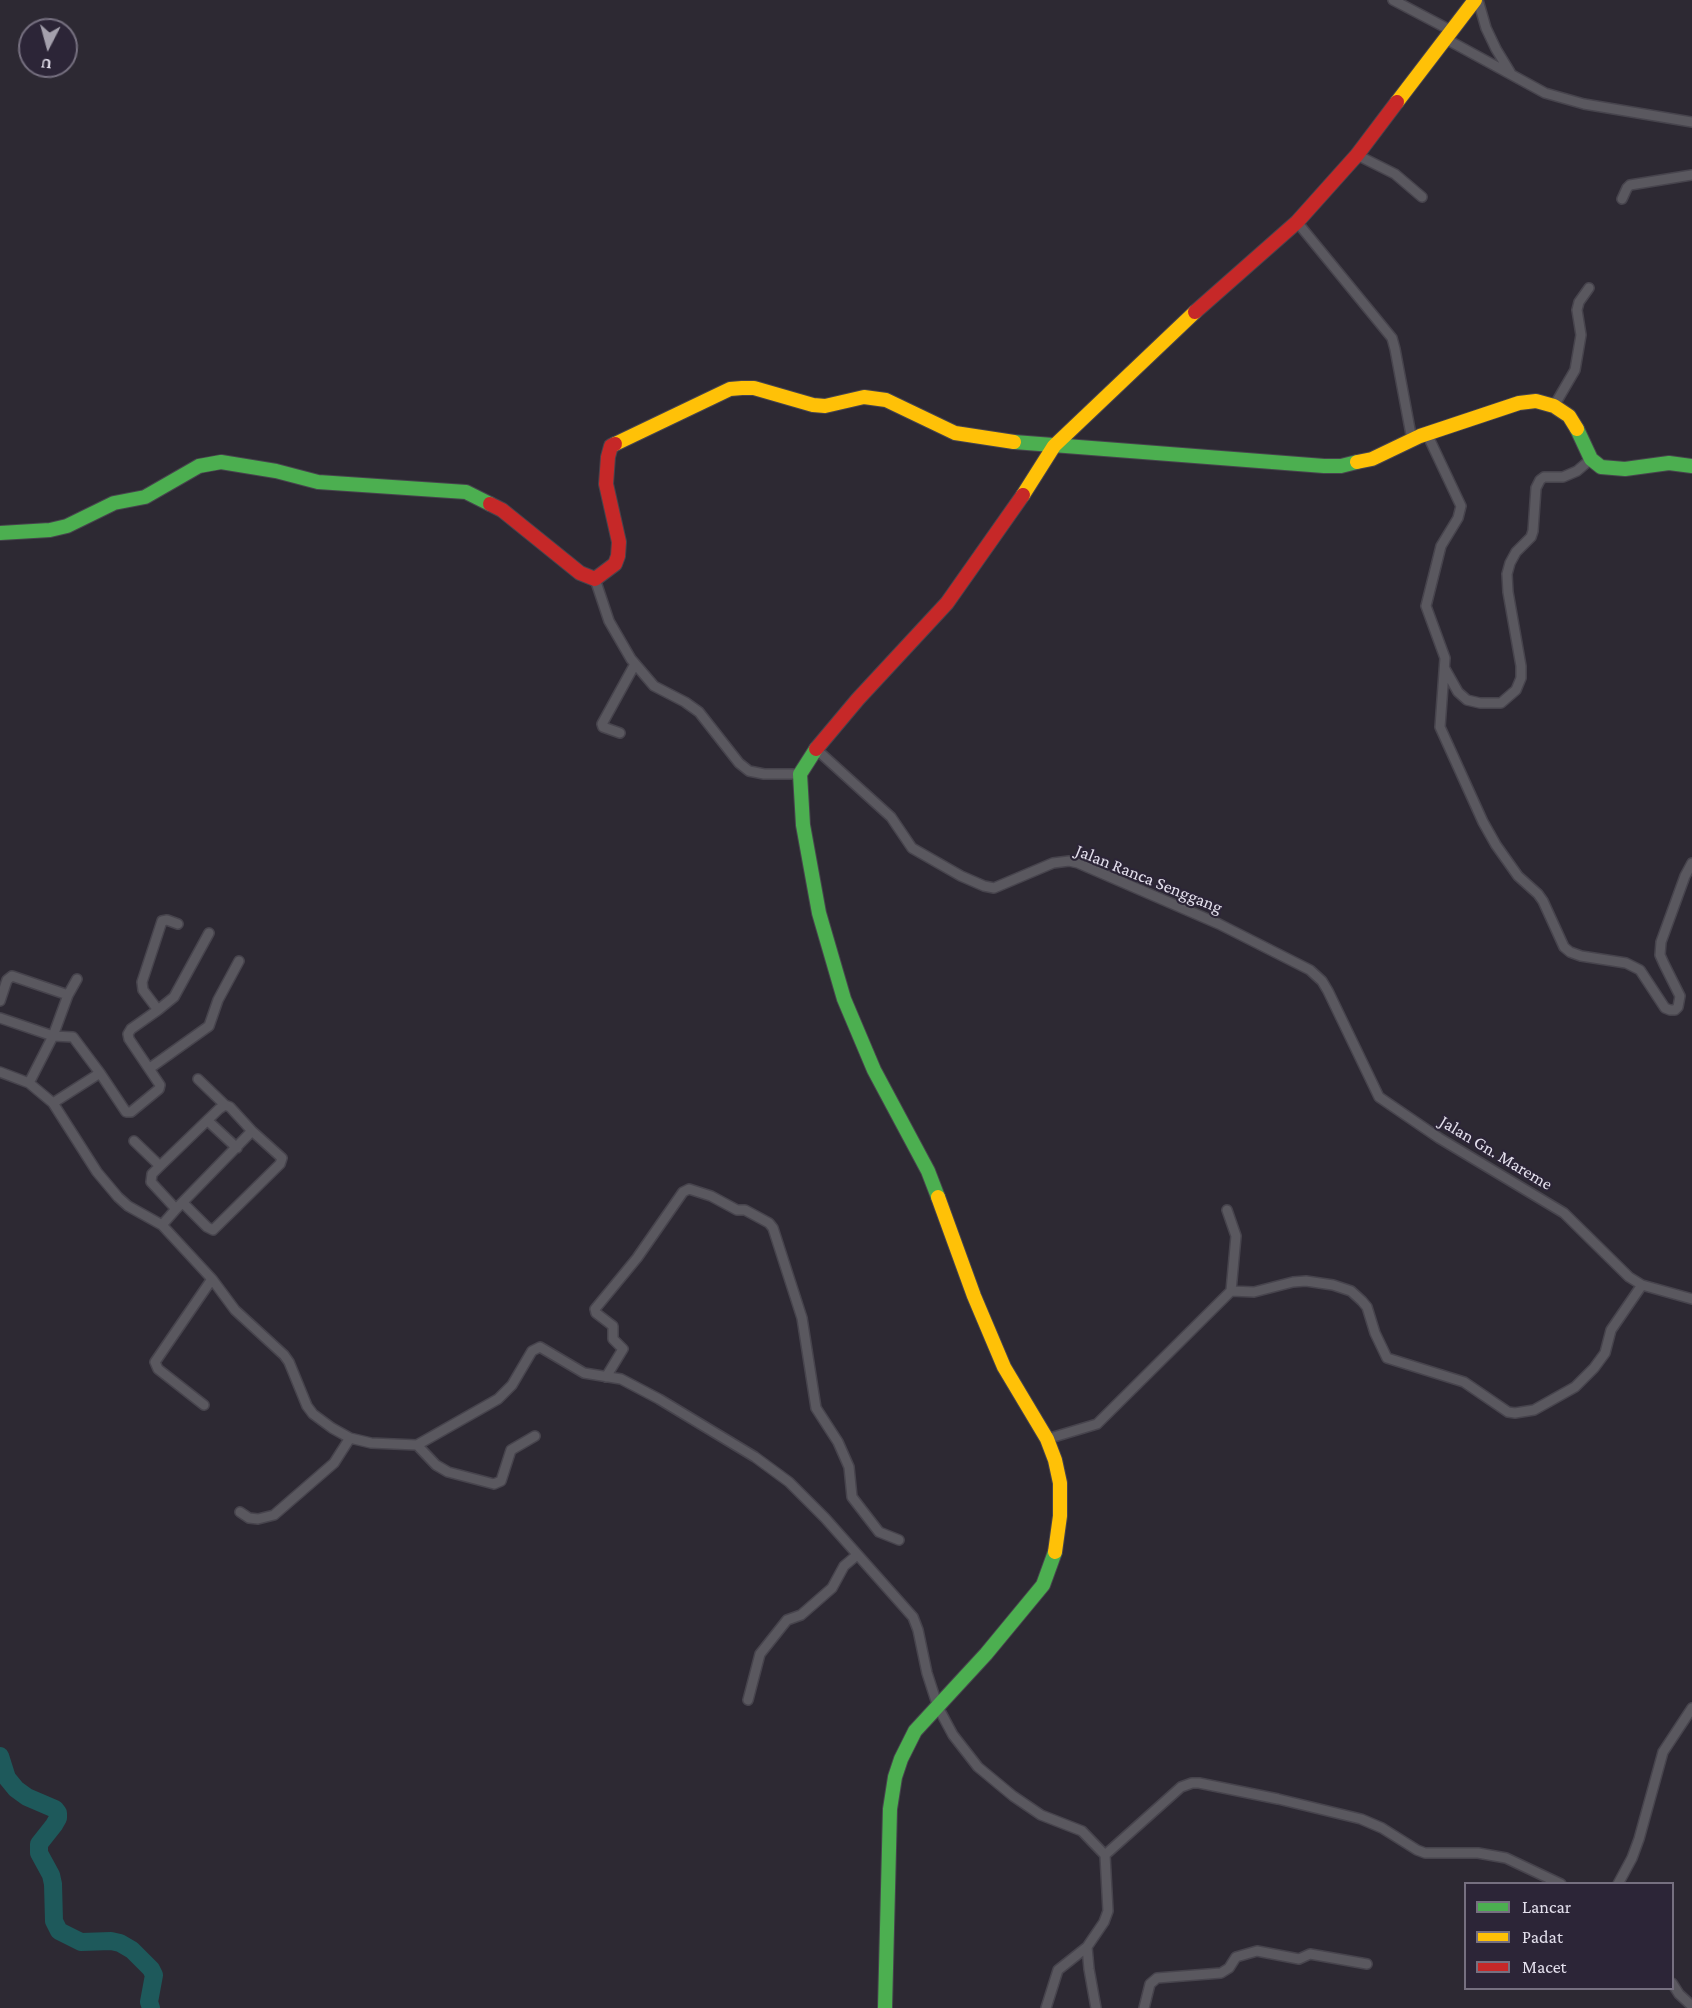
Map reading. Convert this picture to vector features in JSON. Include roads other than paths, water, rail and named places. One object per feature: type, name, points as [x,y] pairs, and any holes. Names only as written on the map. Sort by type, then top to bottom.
[{"type":"street","points":[[1393,0],[1512,75],[1545,93],[1692,122]]},
{"type":"street","points":[[885,2008],[890,1809],[901,1759],[915,1731],[986,1654],[1042,1585],[1056,1547],[1060,1516],[1060,1483],[1047,1439],[1004,1367],[974,1296],[928,1171],[874,1070],[844,999],[819,913],[803,825],[800,774],[816,749],[858,699],[947,603],[1025,493],[1054,446],[1197,311],[1297,222],[1357,155],[1477,0]]},
{"type":"street","points":[[1477,0],[1486,28],[1512,75]]},
{"type":"street","points":[[1357,155],[1395,174],[1422,197]]},
{"type":"street","points":[[1622,199],[1630,185],[1692,175]]},
{"type":"street","points":[[1297,222],[1388,332],[1395,349],[1412,440]]},
{"type":"street","points":[[1554,406],[1571,378],[1577,362],[1581,335],[1577,310],[1579,302],[1589,288]]},
{"type":"street","points":[[595,579],[615,564],[618,556],[619,542],[606,483],[608,456],[612,446],[730,389],[754,388],[813,405],[825,406],[864,397],[874,397],[886,400],[955,433],[998,441],[1341,466],[1372,459],[1427,434],[1519,403],[1536,401],[1554,406],[1569,416],[1591,459],[1601,467],[1626,469],[1669,463],[1692,466]]},
{"type":"street","points":[[1427,434],[1461,506],[1458,518],[1441,546],[1426,606],[1445,658],[1440,727],[1483,822],[1502,854],[1518,876],[1538,894],[1564,947],[1581,957],[1626,963],[1640,970],[1665,1008],[1670,1010],[1678,1007],[1680,996],[1660,955],[1661,942],[1692,863]]},
{"type":"street","points":[[1444,667],[1458,692],[1467,700],[1480,703],[1501,703],[1516,690],[1521,678],[1521,666],[1508,592],[1507,574],[1510,563],[1516,552],[1531,537],[1536,488],[1539,480],[1544,477],[1563,477],[1577,471],[1591,459]]},
{"type":"street","points":[[0,532],[42,531],[67,526],[114,503],[145,497],[208,463],[221,462],[276,471],[318,482],[466,492],[502,510],[580,573],[595,579],[609,621],[635,664],[654,686],[699,712],[744,768],[757,774],[800,774]]},
{"type":"street","points":[[621,734],[603,727],[602,724],[635,664]]},
{"type":"street","name":"Jalan Ranca Senggang","points":[[816,749],[891,817],[912,848],[961,876],[994,888],[1053,863],[1069,861],[1078,863],[1220,924],[1310,970],[1322,981],[1328,991]]},
{"type":"street","points":[[158,1010],[143,990],[142,982],[162,921],[167,920],[178,924]]},
{"type":"street","points":[[0,1018],[53,1036],[73,1037],[100,1073],[124,1111],[128,1113],[160,1088],[128,1035],[132,1029],[174,997],[209,933]]},
{"type":"street","points":[[150,1068],[209,1026],[218,1000],[239,961]]},
{"type":"street","points":[[0,1001],[7,980],[12,976],[68,995]]},
{"type":"street","points":[[29,1083],[53,1036],[68,995],[77,979]]},
{"type":"street","name":"Jalan Gn. Mareme","points":[[1328,991],[1379,1097],[1449,1144],[1564,1213],[1629,1277],[1642,1285],[1692,1299]]},
{"type":"street","points":[[0,1072],[29,1083],[53,1103],[97,1172],[118,1197],[128,1206],[162,1225],[212,1279],[235,1310],[289,1362],[310,1411],[332,1428],[350,1437],[371,1443],[417,1445],[498,1400],[508,1390],[532,1351],[536,1348],[544,1348],[584,1373],[621,1379],[659,1399],[755,1457],[789,1482],[825,1518],[913,1617],[938,1707],[965,1752],[992,1780],[1041,1815],[1082,1831],[1105,1855],[1108,1911],[1104,1922],[1087,1947],[1058,1970],[1047,2008]]},
{"type":"street","points":[[53,1103],[100,1073]]},
{"type":"street","points":[[198,1079],[230,1107],[280,1156],[282,1161],[213,1230],[179,1206],[151,1182],[152,1174],[225,1105]]},
{"type":"street","points":[[208,1121],[237,1148]]},
{"type":"street","points":[[162,1225],[252,1131]]},
{"type":"street","points":[[134,1141],[160,1166]]},
{"type":"street","points":[[606,1377],[623,1349],[613,1339],[613,1326],[596,1313],[595,1309],[637,1258],[683,1192],[689,1189],[737,1210],[745,1210],[769,1223],[773,1228],[802,1317],[816,1408],[838,1442],[849,1467],[852,1497],[879,1532],[899,1540]]},
{"type":"street","points":[[1047,1439],[1097,1424],[1231,1291],[1236,1236],[1227,1210]]},
{"type":"street","points":[[204,1405],[158,1369],[155,1362],[212,1279]]},
{"type":"street","points":[[1231,1291],[1254,1292],[1306,1281],[1333,1285],[1351,1291],[1367,1307],[1375,1333],[1387,1358],[1464,1382],[1508,1412],[1515,1413],[1534,1410],[1575,1388],[1601,1360],[1611,1330],[1642,1285]]},
{"type":"street","points":[[417,1445],[436,1465],[448,1472],[494,1484],[501,1481],[511,1450],[535,1436]]},
{"type":"street","points":[[240,1512],[249,1518],[258,1519],[274,1515],[334,1463],[350,1437]]},
{"type":"street","points":[[748,1700],[757,1659],[764,1648],[787,1620],[801,1615],[832,1588],[844,1566],[857,1555]]},
{"type":"street","points":[[1619,1882],[1640,1839],[1663,1752],[1692,1708]]},
{"type":"street","points":[[1105,1855],[1181,1787],[1199,1783],[1360,1819],[1382,1828],[1425,1853],[1478,1853],[1506,1858],[1557,1882]]},
{"type":"street","points":[[1087,1947],[1096,2008]]},
{"type":"street","points":[[1144,2008],[1150,1984],[1157,1978],[1221,1974],[1229,1968],[1236,1957],[1257,1951],[1299,1959],[1310,1954],[1367,1964]]},
{"type":"street","points":[[1674,1986],[1692,2006]]},
{"type":"waterway","points":[[0,1756],[7,1778],[16,1789],[27,1797],[55,1809],[58,1813],[54,1825],[39,1844],[39,1853],[51,1875],[54,1921],[59,1931],[81,1942],[111,1941],[132,1950],[154,1975],[149,2002],[151,2008]]}]
